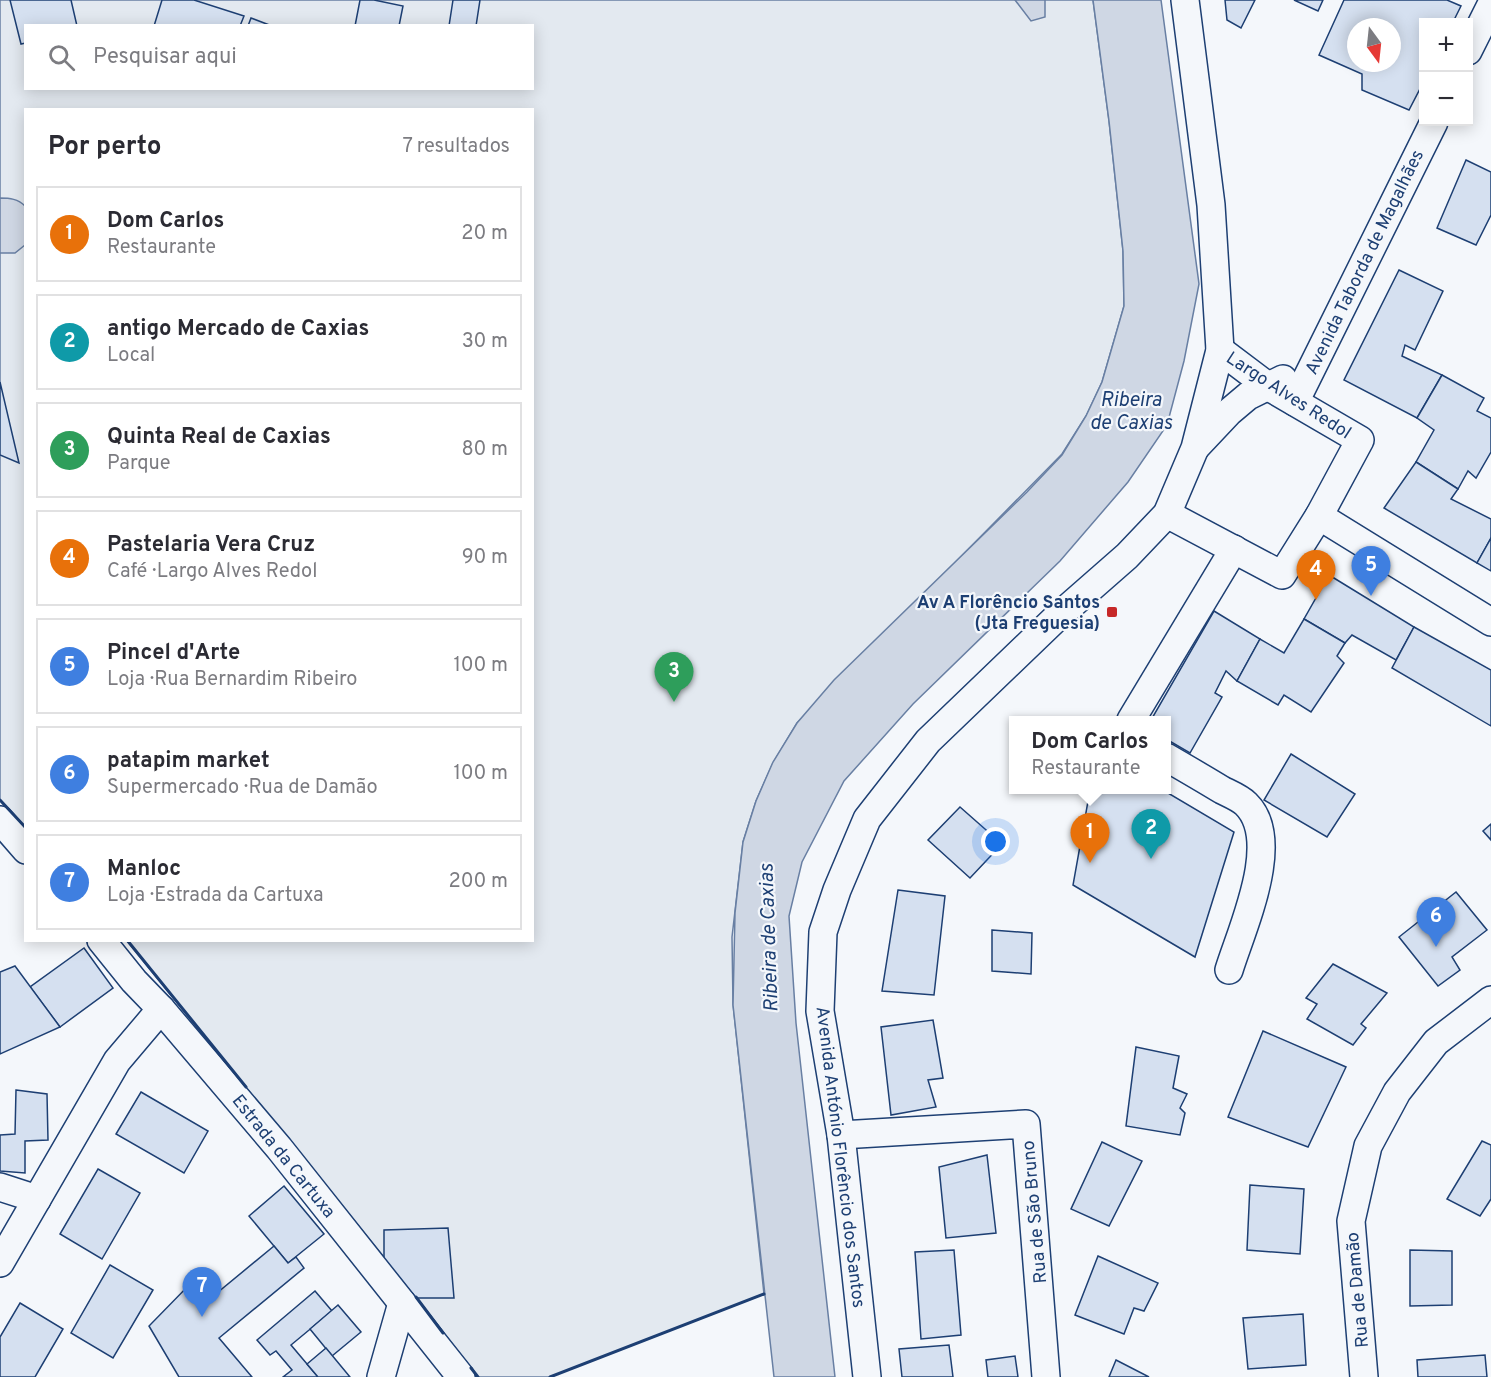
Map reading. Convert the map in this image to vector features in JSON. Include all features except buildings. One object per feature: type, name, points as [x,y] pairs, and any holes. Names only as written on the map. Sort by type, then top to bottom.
[{"type":"street","name":"Avenida António Florêncio dos Santos","points":[[867,1377],[841,1135],[820,1011],[823,932],[837,890],[867,819],[928,741],[1053,620],[1127,556],[1167,514],[1195,448],[1220,350],[1211,205],[1185,0]]},
{"type":"street","points":[[1473,41],[1491,5]]},
{"type":"street","name":"Avenida Taborda de Magalhães","points":[[1295,402],[1432,126]]},
{"type":"street","name":"Largo Alves Redol","points":[[1167,514],[1282,575],[1319,516],[1360,440],[1269,387],[1220,350]]},
{"type":"street","points":[[1195,448],[1229,412],[1248,396],[1314,365]]},
{"type":"street","points":[[1319,516],[1491,622]]},
{"type":"street","points":[[1133,716],[1234,549]]},
{"type":"street","points":[[1171,759],[1245,803],[1256,817],[1261,835],[1262,853],[1259,877],[1229,970]]},
{"type":"street","points":[[0,820],[24,848]]},
{"type":"street","name":"Estrada da Cartuxa","points":[[103,942],[279,1148],[461,1377]]},
{"type":"street","name":"Rua de Damão","points":[[1364,1377],[1352,1221],[1368,1146],[1397,1092],[1436,1042],[1491,1000]]},
{"type":"street","points":[[0,1263],[117,1061],[161,1009]]},
{"type":"street","name":"Rua de São Bruno","points":[[841,1135],[1026,1124],[1046,1377]]},
{"type":"street","points":[[0,1187],[37,1199]]},
{"type":"street","points":[[383,1376],[402,1303]]},
{"type":"shaded area","points":[[0,0],[1093,0],[1123,251],[1124,306],[1102,382],[1086,416],[1062,454],[797,723],[773,763],[756,801],[743,842],[732,937],[733,1004],[764,1294],[550,1377],[478,1377],[409,1288],[128,942],[534,942],[534,108],[24,108],[24,827],[0,800]]},
{"type":"water","points":[[1015,0],[1045,0],[1045,17],[1031,21]]},
{"type":"water","name":"Ribeira de Caxias","points":[[1093,0],[1161,0],[1199,284],[1184,361],[1167,425],[1128,482],[1060,561],[913,704],[844,781],[802,862],[789,916],[796,1023],[835,1377],[774,1377],[733,1005],[735,913],[743,842],[756,801],[773,762],[797,723],[834,680],[1062,455],[1086,416],[1102,382],[1124,306],[1123,251]]},
{"type":"water","points":[[0,198],[14,199],[24,205],[24,246],[15,253],[0,253]]},
{"type":"wall","points":[[0,800],[24,826]]},
{"type":"wall","points":[[129,942],[246,1087]]},
{"type":"wall","points":[[550,1377],[764,1294]]},
{"type":"wall","points":[[416,1297],[443,1333]]},
{"type":"wall","points":[[471,1368],[478,1377]]},
{"type":"place","name":"Pincel d'Arte","points":[[1371,596]]},
{"type":"place","name":"Pastelaria Vera Cruz","points":[[1316,600]]},
{"type":"place","name":"Av A Florêncio Santos (Jta Freguesia)","points":[[1112,612]]},
{"type":"place","name":"Quinta Real de Caxias","points":[[674,702]]},
{"type":"place","name":"antigo Mercado de Caxias","points":[[1151,859]]},
{"type":"place","name":"Dom Carlos","points":[[1090,863]]},
{"type":"place","name":"patapim market","points":[[1436,947]]},
{"type":"place","name":"Manloc","points":[[202,1317]]}]
